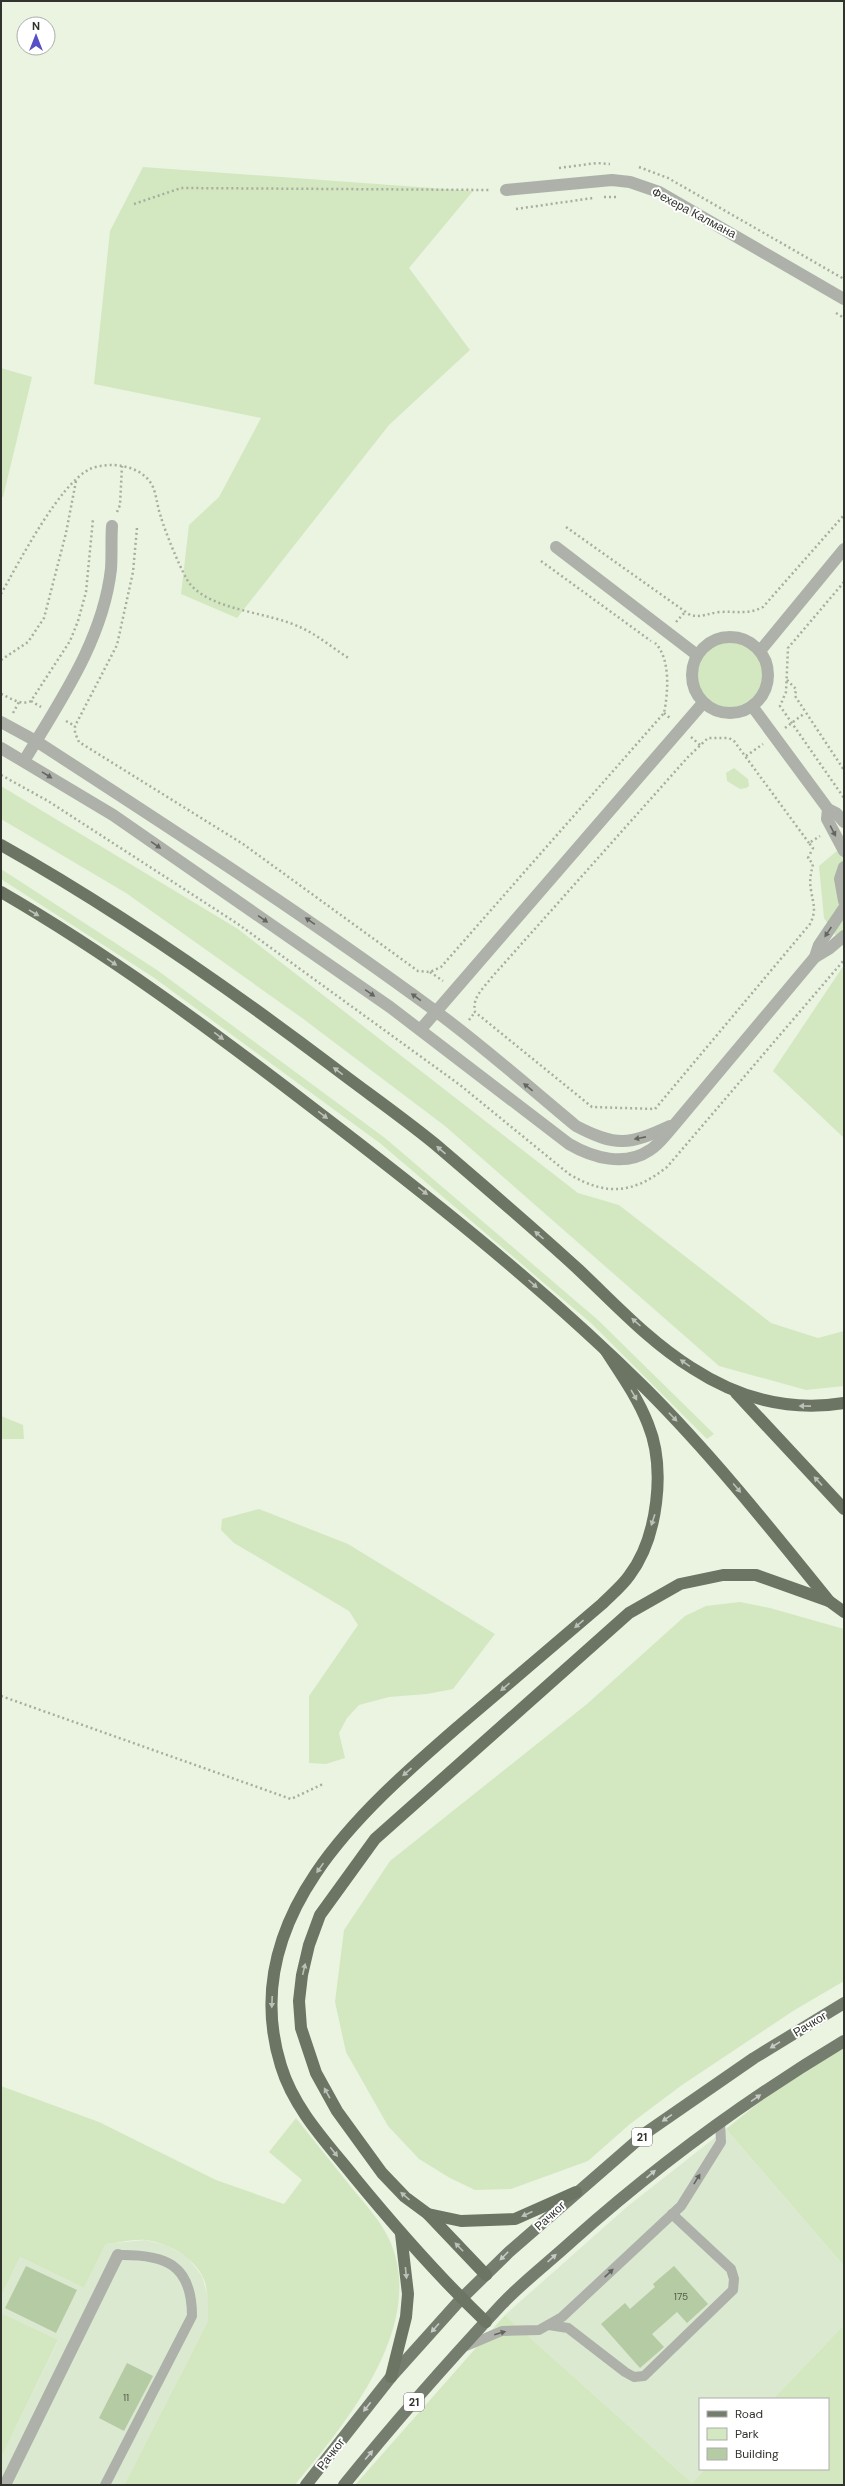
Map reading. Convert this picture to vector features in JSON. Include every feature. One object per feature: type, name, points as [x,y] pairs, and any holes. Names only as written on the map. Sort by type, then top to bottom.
[{"type":"highway","points":[[1,845],[125,920],[240,997],[433,1143],[563,1256],[664,1349],[691,1368],[735,1392],[770,1402],[796,1406],[844,1403]]},
{"type":"highway","points":[[1,892],[80,940],[195,1018],[424,1192],[522,1274],[606,1350],[712,1458],[829,1601],[844,1612]]},
{"type":"highway","points":[[486,2322],[461,2299],[401,2234],[309,2122],[281,2067],[275,2041],[272,2017],[274,1970],[291,1915],[306,1889],[348,1830],[382,1794],[602,1604],[630,1575],[644,1546],[656,1511],[658,1483],[649,1426],[640,1406],[606,1350]]},
{"type":"highway","points":[[735,1392],[844,1509]]},
{"type":"highway","points":[[486,2274],[428,2214],[405,2196],[382,2173],[337,2111],[316,2073],[301,2028],[299,2002],[307,1952],[320,1915],[375,1839],[628,1614],[680,1584],[723,1575],[756,1575],[829,1601]]},
{"type":"highway","points":[[428,2214],[461,2221],[515,2219],[576,2192]]},
{"type":"highway","points":[[391,2377],[406,2317],[408,2294],[401,2234]]},
{"type":"main road","name":"Рачког","points":[[306,2485],[391,2377],[461,2299],[486,2274],[576,2192],[658,2124],[754,2058],[844,2003]]},
{"type":"main road","name":"21","points":[[344,2485],[503,2304],[595,2220],[664,2164],[720,2122],[844,2041]]},
{"type":"street","name":"Фехера Калмана","points":[[506,190],[612,180],[637,184],[666,196],[844,299]]},
{"type":"street","points":[[24,761],[85,656],[95,634],[111,569],[112,526]]},
{"type":"street","points":[[556,546],[697,655]]},
{"type":"street","points":[[760,651],[844,549]]},
{"type":"street","points":[[728,636],[740,637],[751,642],[760,651],[766,662],[769,674],[767,686],[761,698],[752,706],[740,712],[727,713],[714,710],[703,703],[696,692],[692,680],[692,667],[697,655],[705,645],[715,639],[728,636]]},
{"type":"street","points":[[421,1029],[703,703]]},
{"type":"street","points":[[752,706],[828,809],[836,813],[844,822]]},
{"type":"street","points":[[1,722],[36,741],[271,894],[436,1012],[576,1126],[602,1139],[622,1142],[647,1137],[676,1123]]},
{"type":"street","points":[[1,748],[113,815],[421,1029],[582,1152],[607,1159],[636,1157],[651,1150],[676,1123],[815,957],[830,948],[844,936]]},
{"type":"street","points":[[828,809],[827,819],[844,851]]},
{"type":"street","points":[[844,867],[840,879],[844,901]]},
{"type":"street","points":[[815,957],[819,945],[844,908]]},
{"type":"street","points":[[5,2485],[118,2255]]},
{"type":"lane","points":[[464,2347],[502,2331],[540,2330],[562,2317],[681,2206],[721,2142],[720,2122]]},
{"type":"lane","points":[[549,2325],[568,2328],[625,2372],[634,2377],[644,2376],[733,2290],[734,2279],[731,2270],[672,2214]]},
{"type":"lane","points":[[106,2485],[192,2316],[192,2298],[187,2281],[178,2268],[163,2259],[143,2254],[118,2255]]},
{"type":"path","points":[[134,204],[181,188],[506,190]]},
{"type":"path","points":[[603,197],[622,197]]},
{"type":"path","points":[[516,209],[595,198]]},
{"type":"path","points":[[830,310],[844,318]]},
{"type":"path","points":[[1,594],[33,537],[64,492],[90,469],[114,464],[143,475],[152,486],[161,519],[190,584],[203,595],[219,602],[273,617],[302,628],[350,659]]},
{"type":"path","points":[[112,526],[120,505],[122,466]]},
{"type":"path","points":[[1,660],[28,642],[44,618],[66,532],[76,481]]},
{"type":"path","points":[[566,527],[690,615],[699,617],[720,612],[747,613],[762,607],[844,515]]},
{"type":"path","points":[[1,694],[25,704],[31,701],[70,641],[86,592],[93,519]]},
{"type":"path","points":[[136,528],[132,578],[117,645],[75,726],[75,733],[79,742],[243,844],[418,972],[430,972],[441,967],[664,713],[667,698],[664,662],[657,645],[540,561]]},
{"type":"path","points":[[844,582],[788,648],[786,692],[780,706],[844,798]]},
{"type":"path","points":[[787,680],[796,689],[795,696],[844,770]]},
{"type":"path","points":[[808,858],[813,864],[810,889],[815,905],[815,913],[810,924],[655,1109],[592,1107],[475,1012],[474,1003],[476,997],[492,977],[688,757],[708,738],[729,738],[734,741],[809,843]]},
{"type":"path","points":[[1,775],[48,801],[238,924],[460,1085],[569,1174],[587,1184],[609,1190],[642,1184],[657,1175],[676,1158],[844,960]]},
{"type":"path","points":[[1,1696],[290,1799],[323,1784]]},
{"type":"shaded area","points":[[726,2129],[844,2266],[844,2325],[774,2398],[699,2398],[699,2470],[704,2470],[692,2483],[505,2315],[628,2206]]},
{"type":"shaded area","points":[[145,2240],[166,2245],[187,2257],[202,2276],[208,2297],[208,2321],[124,2485],[1,2485],[1,2458],[58,2341],[1,2313],[1,2296],[20,2257],[84,2288],[106,2244]]},
{"type":"green space","points":[[143,167],[473,191],[409,268],[470,350],[389,425],[237,618],[181,594],[189,525],[219,497],[261,418],[94,384],[110,231]]},
{"type":"green space","points":[[1,368],[32,377],[3,497],[1,496]]},
{"type":"green space","points":[[724,642],[736,642],[743,644],[754,651],[761,662],[763,675],[761,688],[754,699],[743,706],[736,708],[724,708],[717,706],[706,699],[699,688],[697,681],[697,669],[699,662],[706,651],[717,644]]},
{"type":"green space","points":[[734,768],[748,779],[749,786],[740,789],[727,781],[726,773]]},
{"type":"green space","points":[[1,786],[238,929],[578,1193],[619,1205],[771,1323],[818,1338],[844,1331],[844,1386],[806,1390],[719,1366],[445,1126],[302,1018],[126,893],[1,819]]},
{"type":"green space","points":[[844,845],[844,948],[824,918],[819,866]]},
{"type":"green space","points":[[1,869],[157,970],[385,1138],[598,1320],[714,1434],[707,1439],[592,1324],[381,1144],[153,977],[1,879]]},
{"type":"green space","points":[[844,965],[844,1137],[843,1137],[773,1071]]},
{"type":"green space","points":[[1,1416],[23,1425],[24,1439],[1,1439]]},
{"type":"green space","points":[[259,1509],[348,1544],[495,1634],[453,1689],[427,1694],[389,1697],[359,1705],[347,1718],[339,1733],[345,1758],[326,1764],[309,1763],[309,1696],[358,1625],[349,1611],[234,1543],[221,1530],[222,1519]]},
{"type":"green space","points":[[740,1602],[770,1608],[844,1629],[844,1981],[793,2011],[682,2085],[630,2124],[588,2161],[511,2189],[475,2190],[450,2178],[419,2159],[388,2126],[346,2052],[335,2002],[344,1930],[390,1861],[587,1704],[685,1616],[706,1606]]},
{"type":"green space","points":[[844,2039],[844,2266],[726,2129],[823,2051]]},
{"type":"green space","points":[[1,2086],[99,2122],[216,2180],[284,2204],[302,2180],[269,2152],[296,2118],[367,2206],[390,2241],[399,2273],[398,2306],[390,2339],[376,2372],[357,2403],[337,2433],[295,2485],[124,2485],[208,2321],[208,2298],[206,2286],[202,2275],[192,2262],[185,2256],[162,2244],[146,2240],[136,2240],[106,2244],[84,2288],[20,2257],[1,2296]]},
{"type":"green space","points":[[1,2313],[58,2340],[1,2458]]},
{"type":"green space","points":[[505,2315],[692,2483],[704,2470],[829,2470],[829,2398],[774,2398],[844,2325],[844,2485],[355,2485]]},
{"type":"building","points":[[26,2266],[77,2290],[56,2333],[5,2308]]},
{"type":"building","points":[[674,2266],[708,2304],[687,2323],[677,2312],[652,2334],[664,2347],[640,2368],[601,2324],[625,2303],[630,2309],[655,2287],[653,2284]]},
{"type":"building","points":[[127,2363],[153,2376],[124,2431],[99,2418]]}]
